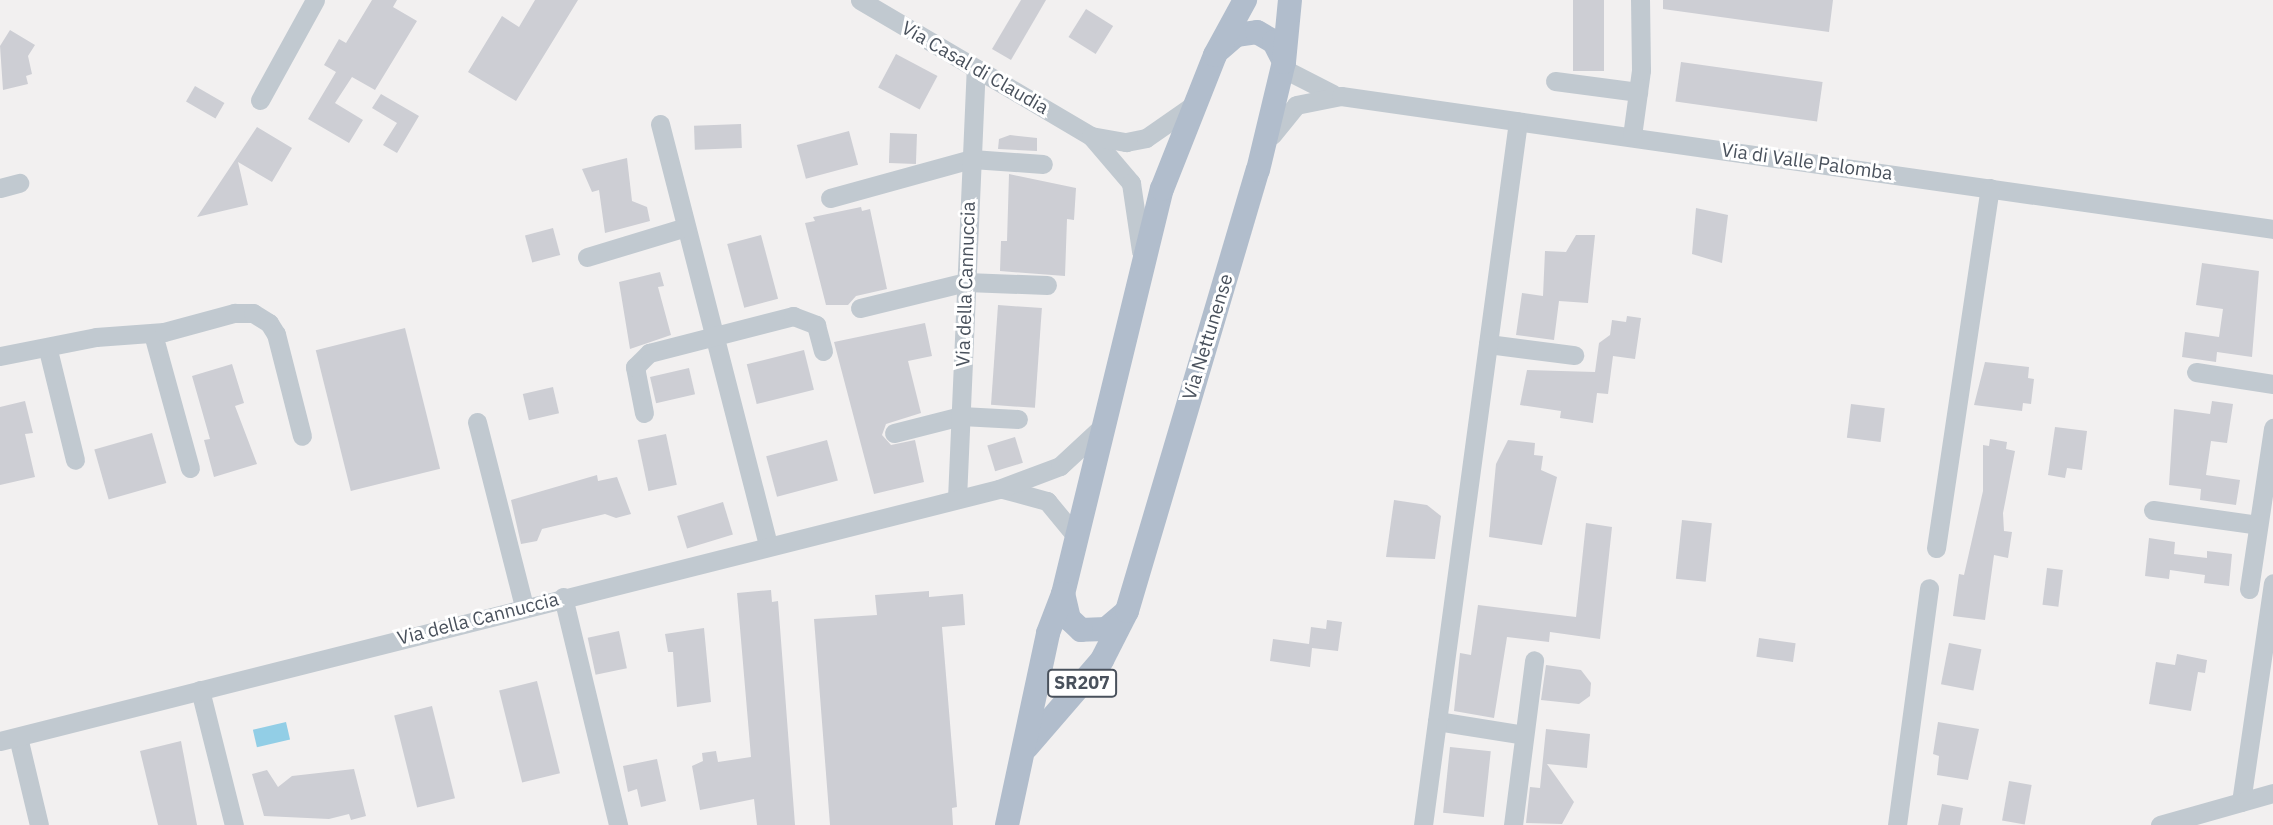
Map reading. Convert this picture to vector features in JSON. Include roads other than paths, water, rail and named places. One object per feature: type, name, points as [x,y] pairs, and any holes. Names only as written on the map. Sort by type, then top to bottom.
[{"type":"main road","name":"Via Nettunense","points":[[1007,825],[1027,747],[1048,633],[1063,594],[1142,259],[1195,104],[1215,55],[1245,0]]},
{"type":"main road","name":"Via Nettunense","points":[[1027,747],[1102,660],[1127,611],[1258,170],[1283,65],[1290,0]]},
{"type":"main road","points":[[1215,55],[1231,37],[1257,32],[1274,42],[1283,65]]},
{"type":"main road","points":[[1063,594],[1069,619],[1081,630],[1106,629],[1127,611]]},
{"type":"street","points":[[260,100],[315,0]]},
{"type":"street","name":"Via Casal di Claudia","points":[[860,0],[1091,136],[1131,183],[1142,259]]},
{"type":"street","points":[[1632,136],[1638,92],[1640,0]]},
{"type":"street","name":"Via di Valle Palomba","points":[[1283,65],[1303,82],[1341,96],[2273,229]]},
{"type":"street","name":"Via della Cannuccia","points":[[957,499],[976,68]]},
{"type":"street","points":[[1555,81],[1638,92]]},
{"type":"street","name":"Via di Valle Palomba","points":[[1258,170],[1286,112],[1308,99],[1341,96]]},
{"type":"street","name":"Via Casal di Claudia","points":[[1091,136],[1120,141],[1146,138],[1195,104]]},
{"type":"street","points":[[1423,825],[1518,121]]},
{"type":"street","points":[[660,124],[768,546]]},
{"type":"street","points":[[830,198],[972,159],[1043,164]]},
{"type":"street","points":[[1936,548],[1990,188]]},
{"type":"street","points":[[587,257],[686,227]]},
{"type":"street","points":[[860,308],[966,282],[1047,285]]},
{"type":"street","points":[[0,356],[48,350],[96,337],[153,334],[240,312],[264,318],[276,334],[302,436]]},
{"type":"street","points":[[644,413],[635,374],[640,358],[714,336],[799,316],[816,325],[823,351]]},
{"type":"street","points":[[153,334],[190,468]]},
{"type":"street","points":[[1488,344],[1574,355]]},
{"type":"street","points":[[48,350],[75,460]]},
{"type":"street","points":[[2196,372],[2273,384]]},
{"type":"street","points":[[894,433],[961,416],[1018,419]]},
{"type":"street","points":[[477,422],[524,607]]},
{"type":"street","points":[[2249,589],[2273,428]]},
{"type":"street","name":"Via della Cannuccia","points":[[9,739],[999,489],[1060,466],[1100,429]]},
{"type":"street","name":"Via della Cannuccia","points":[[999,489],[1041,497],[1075,535]]},
{"type":"street","points":[[2153,510],[2258,525]]},
{"type":"street","points":[[2241,802],[2273,583]]},
{"type":"street","points":[[1897,825],[1929,588]]},
{"type":"street","points":[[563,597],[618,825]]},
{"type":"street","points":[[1513,825],[1534,660]]},
{"type":"street","points":[[200,690],[234,825]]},
{"type":"street","points":[[1437,721],[1524,735]]},
{"type":"street","points":[[9,739],[39,825]]},
{"type":"street","points":[[2160,825],[2273,793]]},
{"type":"water","points":[[286,722],[290,740],[257,747],[253,730]]}]
